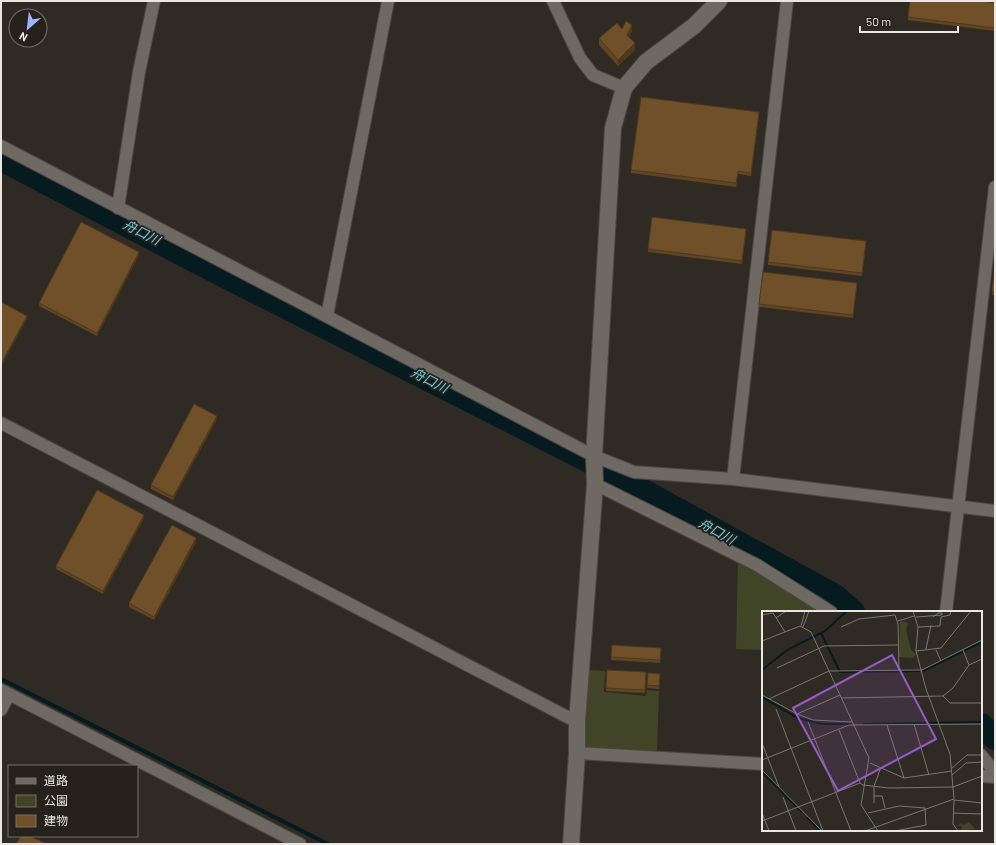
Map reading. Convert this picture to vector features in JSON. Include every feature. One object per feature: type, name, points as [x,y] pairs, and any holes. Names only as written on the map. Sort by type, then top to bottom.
[{"type":"street","points":[[118,208],[139,72],[154,1]]},
{"type":"street","points":[[327,316],[388,1]]},
{"type":"street","points":[[571,844],[577,753],[577,722],[595,484],[594,456],[613,128],[624,88],[646,62],[694,26],[719,1]]},
{"type":"street","points":[[733,479],[787,1]]},
{"type":"street","points":[[557,2],[580,58],[593,75],[624,88]]},
{"type":"street","points":[[1,146],[594,456],[634,472],[733,479],[995,511]]},
{"type":"street","points":[[946,611],[995,187]]},
{"type":"street","points":[[1,423],[577,722]]},
{"type":"street","points":[[595,484],[757,565],[829,611]]},
{"type":"street","points":[[1,710],[5,692],[300,844]]},
{"type":"street","points":[[577,753],[762,764]]},
{"type":"street","points":[[982,757],[995,772]]},
{"type":"street","points":[[982,776],[995,777]]},
{"type":"green space","points":[[738,560],[818,611],[762,611],[762,650],[736,649]]},
{"type":"green space","points":[[590,670],[605,671],[604,692],[646,696],[647,690],[659,691],[657,751],[587,749],[585,747],[588,672]]},
{"type":"building","points":[[910,1],[981,1],[995,3],[995,28],[908,17]]},
{"type":"building","points":[[626,21],[632,25],[627,35],[635,43],[618,60],[599,38],[617,23],[622,29]]},
{"type":"building","points":[[641,97],[759,112],[751,173],[738,171],[736,183],[631,170]]},
{"type":"building","points":[[652,217],[746,229],[742,261],[648,249]]},
{"type":"building","points":[[81,222],[139,252],[97,333],[39,303]]},
{"type":"building","points":[[772,230],[866,241],[862,273],[768,262]]},
{"type":"building","points":[[995,265],[995,292],[992,292]]},
{"type":"building","points":[[763,272],[857,283],[853,315],[759,304]]},
{"type":"building","points":[[1,302],[27,316],[1,364]]},
{"type":"building","points":[[194,404],[217,416],[173,497],[151,485]]},
{"type":"building","points":[[97,490],[144,515],[103,591],[56,566]]},
{"type":"building","points":[[172,525],[196,538],[154,617],[129,603]]},
{"type":"building","points":[[612,645],[661,648],[660,660],[611,657]]},
{"type":"building","points":[[607,670],[646,672],[645,690],[606,688]]},
{"type":"building","points":[[648,673],[660,674],[659,686],[647,685]]},
{"type":"building","points":[[20,837],[31,837],[47,844],[16,844]]},
{"type":"waterway","name":"舟口川","points":[[1,159],[201,264],[585,459],[835,596],[852,611]]},
{"type":"waterway","points":[[1,679],[328,844]]},
{"type":"waterway","name":"舟口川","points":[[982,726],[995,738]]}]
